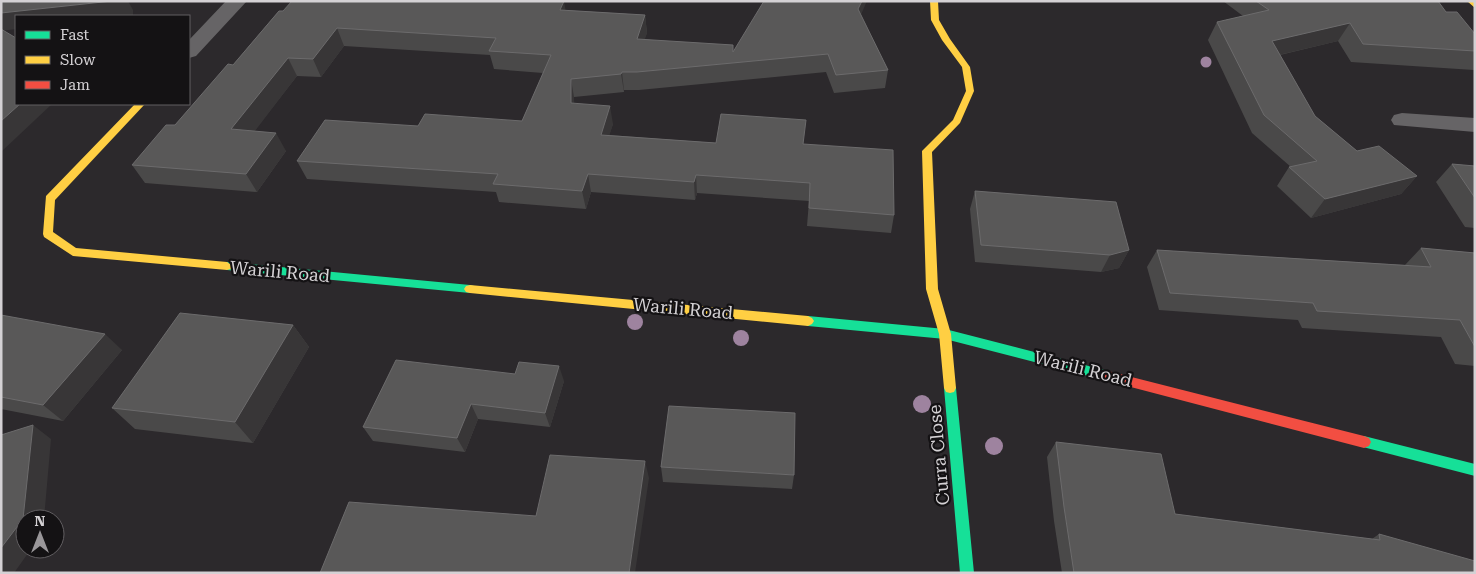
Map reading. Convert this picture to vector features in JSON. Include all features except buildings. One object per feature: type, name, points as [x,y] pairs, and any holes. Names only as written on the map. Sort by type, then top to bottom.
[{"type":"street","points":[[190,51],[237,1]]},
{"type":"street","name":"Curra Close","points":[[934,1],[934,20],[966,67],[970,92],[957,121],[927,150],[932,289],[945,334],[967,573]]},
{"type":"street","points":[[1471,1],[1475,6]]},
{"type":"street","name":"Warili Road","points":[[139,105],[50,199],[48,234],[73,252],[945,334],[1475,470]]},
{"type":"street","points":[[1402,120],[1475,125]]},
{"type":"traffic: fast","points":[[227,266],[470,289]]},
{"type":"traffic: fast","points":[[808,321],[945,334],[1104,375]]},
{"type":"traffic: fast","points":[[950,388],[967,573]]},
{"type":"traffic: fast","points":[[1364,442],[1475,470]]},
{"type":"traffic: slow","points":[[934,1],[935,20],[946,40],[966,67],[970,91],[957,121],[927,151],[932,289],[945,334],[950,388]]},
{"type":"traffic: slow","points":[[1471,1],[1475,6]]},
{"type":"traffic: slow","points":[[139,105],[50,199],[48,234],[73,252],[227,266]]},
{"type":"traffic: slow","points":[[470,289],[808,321]]},
{"type":"traffic: jam","points":[[1104,375],[1364,442]]}]
